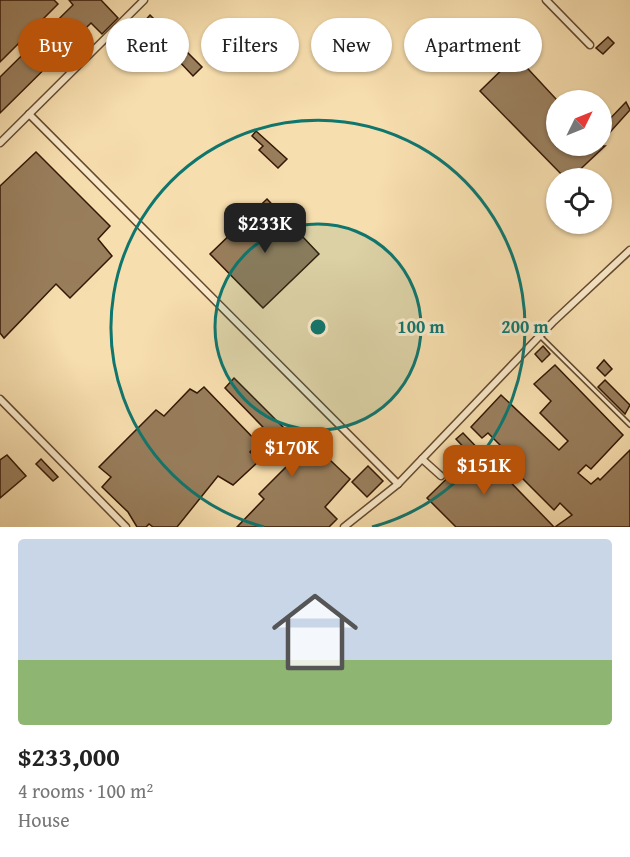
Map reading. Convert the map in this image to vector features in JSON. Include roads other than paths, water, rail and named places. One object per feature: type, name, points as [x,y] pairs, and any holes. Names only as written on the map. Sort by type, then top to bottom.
[{"type":"street","points":[[0,142],[144,0]]},
{"type":"street","points":[[546,0],[590,45]]},
{"type":"street","points":[[29,114],[398,484]]},
{"type":"street","points":[[344,527],[398,484],[540,335],[630,250]]},
{"type":"street","points":[[0,399],[126,527]]},
{"type":"street","points":[[422,459],[441,476]]},
{"type":"lane","points":[[540,335],[630,425]]}]
